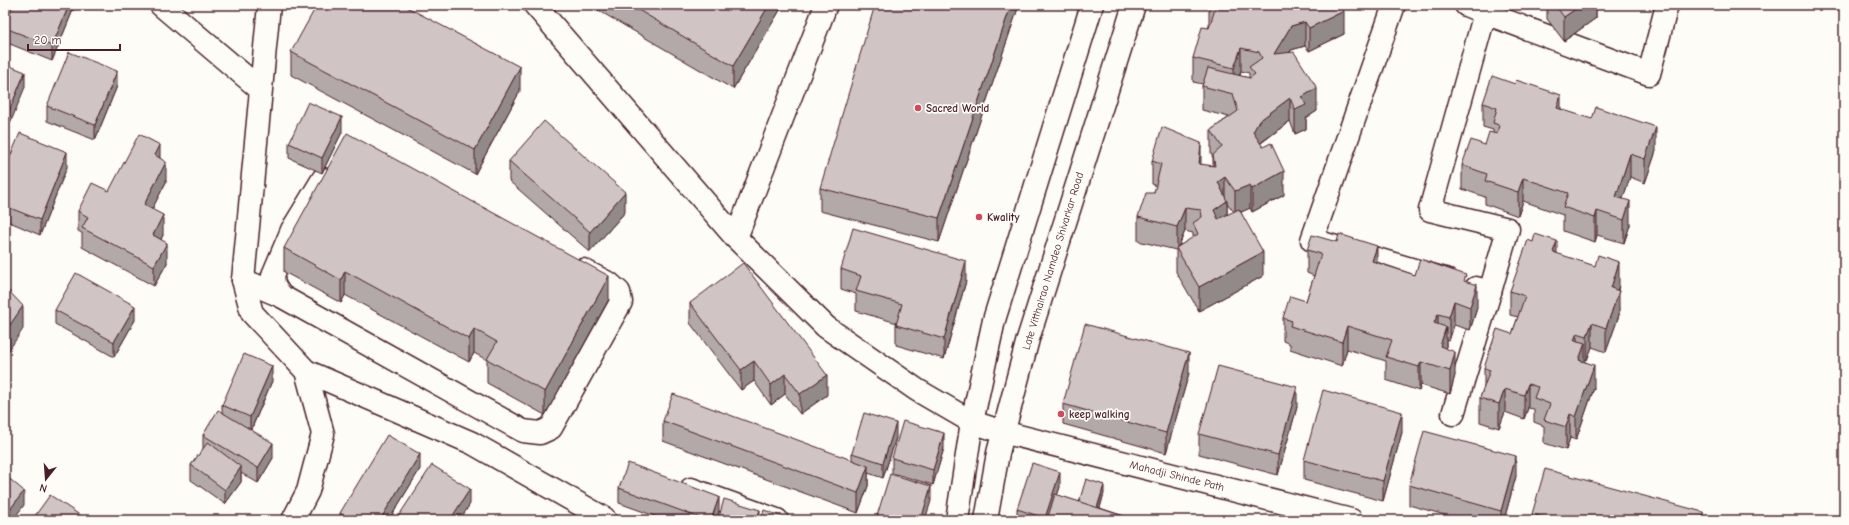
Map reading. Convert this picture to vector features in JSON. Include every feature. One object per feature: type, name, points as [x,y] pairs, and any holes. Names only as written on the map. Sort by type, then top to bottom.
[{"type":"street","points":[[161,5],[260,89]]},
{"type":"street","points":[[268,5],[243,280],[252,313],[306,371],[472,443],[604,518]]},
{"type":"street","name":"Mahadji Shinde Path","points":[[535,5],[736,238],[826,327],[917,390],[972,422],[1003,432],[1351,520]]},
{"type":"street","points":[[736,238],[826,5]]},
{"type":"street","points":[[956,520],[972,422],[994,320],[1092,5]]},
{"type":"street","name":"Late Vitthalrao Namdeo Shivarkar Road","points":[[986,520],[1003,432],[1030,333],[1134,5]]},
{"type":"street","points":[[1394,5],[1312,240],[1490,292]]},
{"type":"street","points":[[1453,414],[1508,229],[1430,210],[1479,8],[1650,74],[1667,5]]},
{"type":"street","points":[[281,296],[274,285],[273,275],[292,230],[334,160]]},
{"type":"street","points":[[243,280],[281,296],[523,431],[540,433],[551,428],[621,302],[620,292],[610,284],[568,261]]},
{"type":"street","points":[[293,520],[308,491],[323,434],[306,371]]},
{"type":"street","points":[[674,482],[776,520]]},
{"type":"building","points":[[13,5],[69,5],[52,46],[5,28]]},
{"type":"building","points":[[317,5],[403,5],[520,67],[475,150],[291,52]]},
{"type":"building","points":[[630,5],[769,5],[733,66]]},
{"type":"building","name":"Sacred World","points":[[875,5],[1011,5],[939,218],[820,188]]},
{"type":"building","points":[[1215,5],[1340,5],[1344,11],[1309,28],[1305,22],[1291,26],[1274,54],[1294,52],[1317,88],[1302,97],[1306,105],[1295,110],[1290,98],[1259,121],[1253,132],[1263,147],[1271,143],[1284,171],[1252,189],[1250,185],[1235,191],[1225,177],[1218,182],[1227,201],[1214,210],[1218,219],[1239,209],[1263,252],[1199,287],[1176,248],[1198,234],[1193,223],[1202,217],[1201,210],[1185,208],[1177,227],[1138,217],[1146,193],[1154,193],[1161,164],[1152,161],[1162,127],[1201,143],[1199,164],[1215,166],[1213,155],[1222,147],[1211,130],[1238,111],[1233,94],[1202,86],[1208,68],[1250,78],[1255,74],[1249,67],[1262,58],[1259,52],[1241,48],[1234,68],[1193,58],[1202,27],[1209,28],[1216,6]]},
{"type":"building","points":[[1555,5],[1581,5],[1564,17]]},
{"type":"building","points":[[69,52],[117,71],[95,125],[47,106]]},
{"type":"building","points":[[5,64],[25,72],[5,121]]},
{"type":"building","points":[[1492,76],[1515,84],[1516,80],[1561,95],[1557,108],[1592,119],[1596,107],[1656,127],[1645,159],[1630,154],[1616,197],[1630,201],[1624,220],[1597,211],[1595,218],[1563,207],[1568,193],[1523,178],[1518,192],[1485,181],[1487,174],[1462,165],[1471,140],[1485,145],[1489,132],[1497,134],[1499,125],[1493,123],[1497,108],[1483,103]]},
{"type":"building","points":[[308,102],[342,117],[322,158],[289,143]]},
{"type":"building","points":[[544,121],[625,192],[590,232],[509,161]]},
{"type":"building","points":[[20,133],[67,152],[40,220],[5,206],[5,169]]},
{"type":"building","points":[[347,133],[609,276],[545,392],[487,359],[497,342],[474,329],[469,339],[345,271],[341,280],[284,248]]},
{"type":"building","points":[[139,134],[160,145],[155,155],[166,162],[144,205],[163,215],[153,235],[167,243],[154,266],[82,228],[88,217],[78,211],[92,183],[109,191]]},
{"type":"building","points":[[853,228],[966,261],[944,339],[896,325],[902,304],[856,291],[861,276],[841,269]]},
{"type":"building","points":[[1339,234],[1377,246],[1372,261],[1415,275],[1420,259],[1466,275],[1464,281],[1477,285],[1470,307],[1454,301],[1449,317],[1438,314],[1434,323],[1446,327],[1440,346],[1455,352],[1450,371],[1421,362],[1419,367],[1386,357],[1392,340],[1347,326],[1342,342],[1290,326],[1292,321],[1283,318],[1290,296],[1306,301],[1321,254],[1307,250],[1312,235],[1337,242]]},
{"type":"building","points":[[1535,234],[1557,241],[1553,252],[1595,266],[1598,255],[1619,262],[1611,288],[1619,291],[1606,328],[1592,323],[1587,336],[1577,333],[1574,340],[1585,343],[1579,360],[1594,365],[1576,417],[1570,414],[1566,427],[1544,420],[1550,404],[1534,398],[1538,387],[1528,384],[1524,395],[1505,389],[1499,404],[1480,398],[1490,370],[1484,368],[1497,329],[1512,334],[1525,296],[1510,291],[1528,240],[1533,242]]},
{"type":"building","points":[[743,263],[827,375],[800,394],[785,374],[771,385],[754,361],[741,370],[690,303]]},
{"type":"building","points":[[76,273],[135,306],[114,342],[55,310]]},
{"type":"building","points":[[5,287],[23,306],[5,332]]},
{"type":"building","points":[[1085,324],[1189,353],[1166,433],[1063,404]]},
{"type":"building","points":[[244,354],[272,366],[250,417],[222,405]]},
{"type":"building","points":[[1218,366],[1297,387],[1278,455],[1199,434]]},
{"type":"building","points":[[1323,390],[1402,412],[1383,481],[1304,460]]},
{"type":"building","points":[[673,394],[868,466],[858,493],[663,421]]},
{"type":"building","points":[[218,410],[273,443],[258,468],[203,435]]},
{"type":"building","points":[[864,413],[896,423],[883,463],[852,453]]},
{"type":"building","points":[[903,421],[944,433],[933,470],[892,458]]},
{"type":"building","points":[[1424,431],[1516,456],[1501,511],[1409,485]]},
{"type":"building","points":[[387,435],[420,454],[380,520],[352,520],[340,513]]},
{"type":"building","points":[[208,442],[241,467],[225,490],[191,465]]},
{"type":"building","points":[[628,463],[719,497],[711,520],[706,520],[619,488]]},
{"type":"building","points":[[1032,463],[1060,472],[1045,518],[1017,509]]},
{"type":"building","points":[[432,465],[470,489],[450,520],[396,520]]},
{"type":"building","points":[[1545,469],[1703,512],[1701,520],[1555,520],[1532,514]]},
{"type":"building","points":[[890,474],[931,486],[921,520],[876,519]]},
{"type":"building","points":[[5,475],[24,491],[5,516]]},
{"type":"building","points":[[1086,479],[1104,485],[1097,508],[1079,502]]},
{"type":"building","points":[[1055,494],[1136,520],[1047,520]]},
{"type":"building","points":[[50,495],[87,520],[32,520]]},
{"type":"building","points":[[724,499],[760,510],[756,520],[730,520],[719,517]]},
{"type":"building","points":[[764,510],[792,520],[761,520]]},
{"type":"place","name":"Sacred World","points":[[918,108]]},
{"type":"place","name":"Kwality","points":[[979,217]]},
{"type":"place","name":"keep walking","points":[[1061,414]]}]
